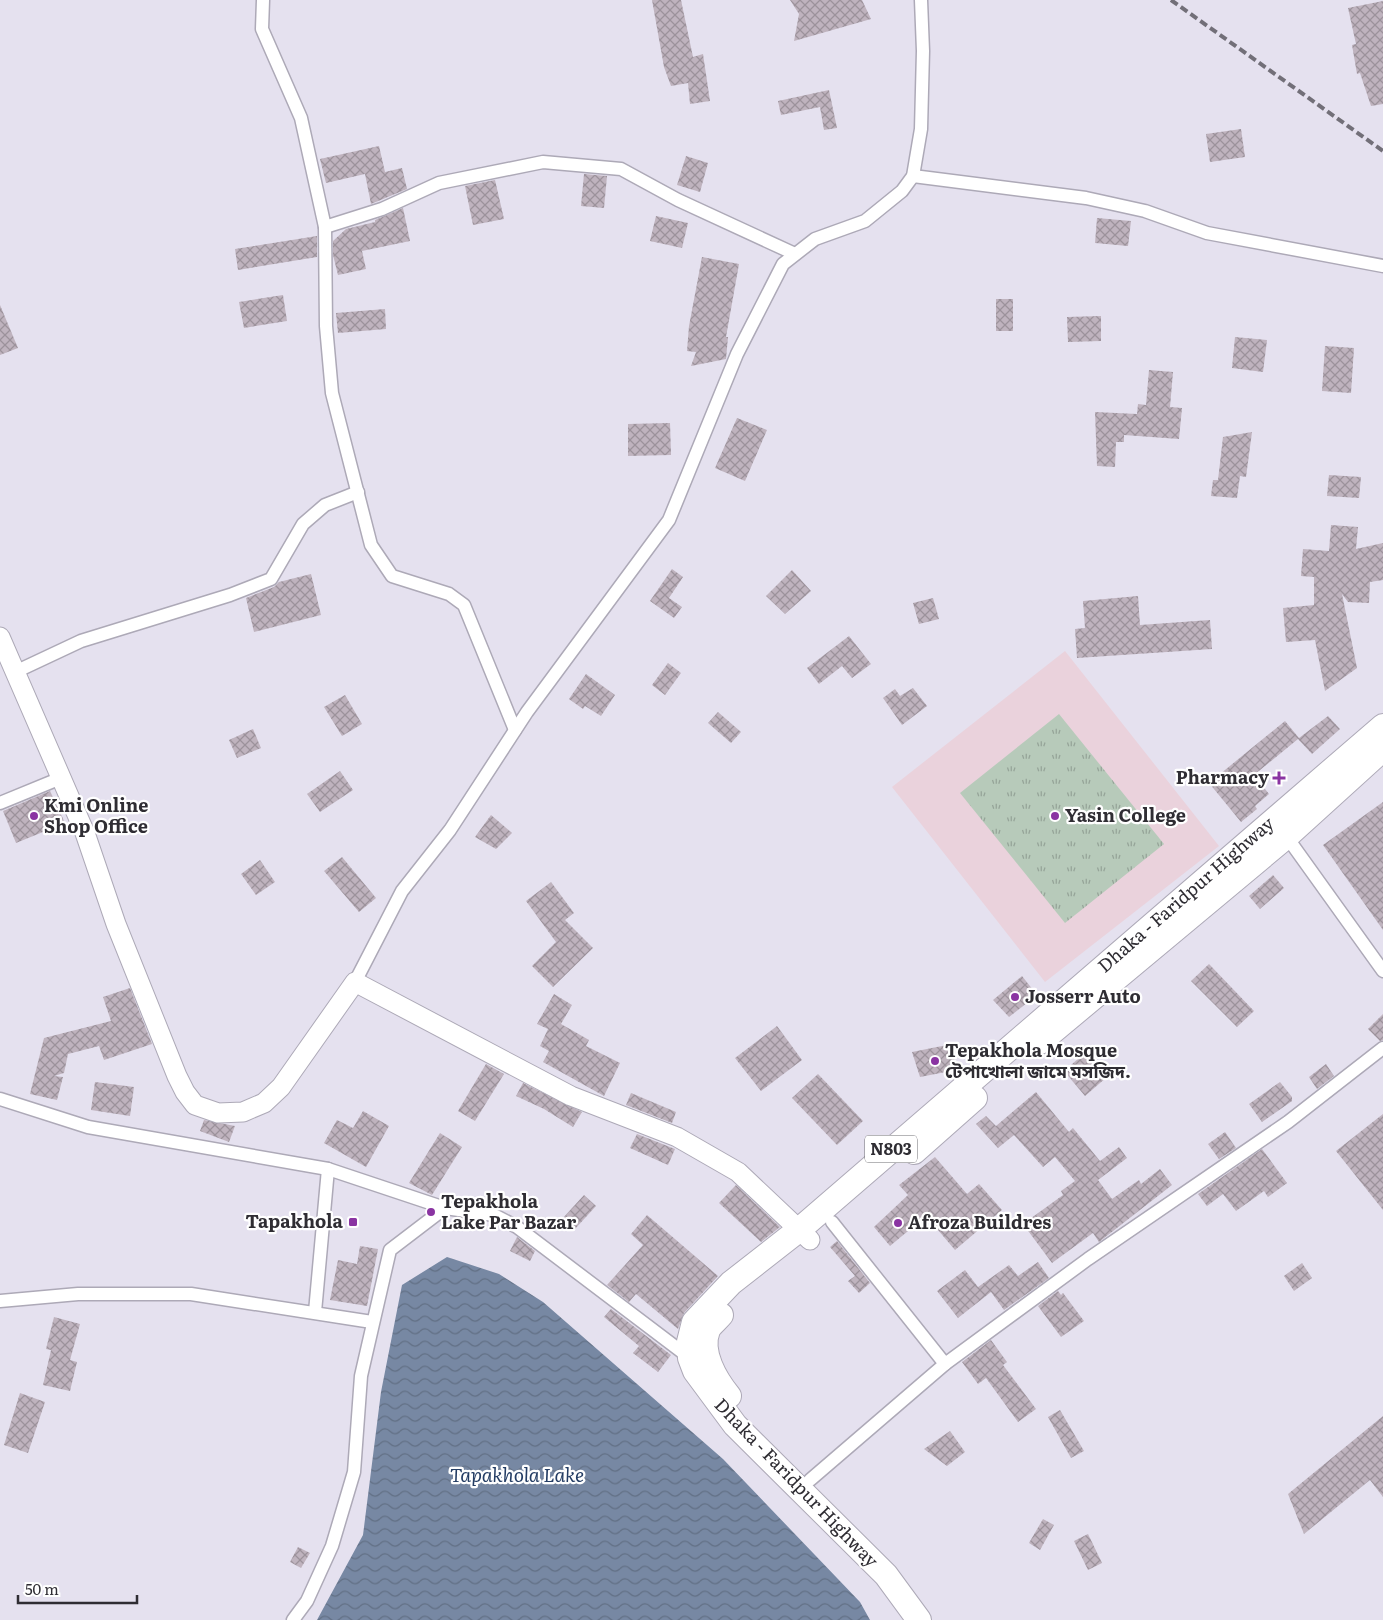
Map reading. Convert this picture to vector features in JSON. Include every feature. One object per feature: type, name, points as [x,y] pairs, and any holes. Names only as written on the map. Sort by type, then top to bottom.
[{"type":"highway","name":"Dhaka - Faridpur Highway","points":[[1279,829],[1383,726]]},
{"type":"highway","name":"Dhaka - Faridpur Highway","points":[[935,1620],[897,1567],[745,1416],[720,1386],[706,1354],[708,1330],[740,1293],[996,1068],[1279,829],[1383,750]]},
{"type":"highway","name":"Dhaka - Faridpur Highway","points":[[918,1620],[886,1576],[735,1425],[694,1371],[690,1358],[689,1342],[694,1322],[730,1283],[805,1234],[832,1222],[996,1068]]},
{"type":"main road","points":[[0,637],[85,833],[116,924],[177,1076],[185,1092],[195,1105],[218,1113],[243,1112],[264,1103],[281,1088],[355,982],[570,1096],[677,1137],[738,1172],[805,1234]]},
{"type":"street","points":[[262,0],[262,29],[300,118],[325,227],[326,326],[332,393],[371,546],[392,576],[449,594],[464,605],[515,730]]},
{"type":"street","points":[[355,982],[402,891],[450,830],[515,730],[669,520],[737,354],[783,264],[815,239],[865,221],[902,191],[913,176],[921,129],[923,51],[921,0]]},
{"type":"street","points":[[325,227],[382,209],[438,183],[543,162],[621,169],[678,200],[795,254]]},
{"type":"street","points":[[913,176],[1086,198],[1145,211],[1207,233],[1383,266]]},
{"type":"street","points":[[15,672],[81,641],[230,594],[271,579],[303,524],[325,505],[358,492]]},
{"type":"street","points":[[0,803],[61,778]]},
{"type":"street","points":[[1279,829],[1383,971]]},
{"type":"street","points":[[810,1480],[945,1364],[1088,1259],[1288,1122],[1383,1048]]},
{"type":"street","points":[[0,1099],[88,1127],[328,1169],[445,1208],[494,1216],[517,1227],[690,1358]]},
{"type":"street","points":[[315,1312],[328,1169]]},
{"type":"street","points":[[293,1620],[307,1601],[332,1546],[354,1472],[361,1376],[390,1250],[445,1208]]},
{"type":"street","points":[[832,1222],[945,1364]]},
{"type":"street","points":[[0,1301],[78,1294],[191,1294],[372,1322]]},
{"type":"shaded area","name":"Yasin College","points":[[1065,651],[1219,846],[1045,982],[892,787]]},
{"type":"green space","points":[[1059,714],[1164,844],[1065,923],[960,793]]},
{"type":"water","name":"Tapakhola Lake","points":[[447,1257],[499,1274],[543,1302],[723,1459],[860,1602],[870,1620],[317,1620],[363,1535],[381,1392],[402,1285]]},
{"type":"building","points":[[652,0],[681,0],[693,57],[703,54],[710,101],[690,104],[688,83],[671,86],[664,67]]},
{"type":"building","points":[[790,0],[862,0],[871,19],[794,41],[799,14]]},
{"type":"building","points":[[1383,1],[1383,104],[1371,106],[1360,73],[1357,74],[1352,45],[1356,44],[1348,8]]},
{"type":"building","points":[[829,90],[837,128],[824,130],[820,107],[781,115],[778,101]]},
{"type":"building","points":[[1241,129],[1245,157],[1210,162],[1206,134]]},
{"type":"building","points":[[379,146],[385,172],[402,168],[407,189],[371,204],[365,174],[326,183],[320,159]]},
{"type":"building","points":[[686,156],[708,163],[700,192],[677,185]]},
{"type":"building","points":[[584,174],[607,176],[604,208],[581,206]]},
{"type":"building","points":[[495,180],[504,219],[473,225],[465,186]]},
{"type":"building","points":[[403,208],[410,241],[362,251],[366,269],[338,275],[333,255],[333,241],[346,229],[375,222],[375,220]]},
{"type":"building","points":[[656,216],[688,223],[682,248],[650,241]]},
{"type":"building","points":[[1097,218],[1131,221],[1128,246],[1095,243]]},
{"type":"building","points":[[317,236],[317,257],[238,270],[235,249]]},
{"type":"building","points":[[702,257],[739,264],[726,337],[728,337],[726,359],[691,366],[696,352],[687,351],[689,326]]},
{"type":"building","points":[[283,295],[287,321],[244,328],[239,302]]},
{"type":"building","points":[[996,299],[1013,299],[1013,331],[996,331]]},
{"type":"building","points":[[0,305],[18,348],[0,355]]},
{"type":"building","points":[[385,309],[386,329],[338,333],[336,313]]},
{"type":"building","points":[[1101,316],[1101,341],[1068,342],[1067,317]]},
{"type":"building","points":[[1235,337],[1267,340],[1263,372],[1232,368]]},
{"type":"building","points":[[1325,346],[1354,348],[1351,393],[1322,391]]},
{"type":"building","points":[[1149,370],[1173,372],[1170,407],[1182,408],[1179,439],[1124,435],[1124,442],[1116,442],[1115,467],[1097,466],[1095,412],[1137,414],[1138,404],[1146,405]]},
{"type":"building","points":[[737,418],[767,430],[745,481],[715,468]]},
{"type":"building","points":[[670,423],[671,455],[628,456],[628,424]]},
{"type":"building","points":[[1252,432],[1246,477],[1240,476],[1237,498],[1211,496],[1213,480],[1218,480],[1223,437]]},
{"type":"building","points":[[1329,475],[1361,477],[1359,498],[1327,496]]},
{"type":"building","points":[[1331,525],[1358,527],[1356,549],[1383,543],[1383,580],[1370,582],[1369,603],[1348,602],[1342,594],[1357,668],[1325,691],[1315,640],[1286,642],[1283,608],[1314,605],[1314,577],[1301,576],[1303,549],[1329,551]]},
{"type":"building","points":[[672,569],[683,577],[669,598],[682,607],[674,618],[650,601]]},
{"type":"building","points":[[792,570],[811,591],[785,614],[766,596]]},
{"type":"building","points":[[311,574],[321,615],[254,632],[246,598],[274,587],[279,582]]},
{"type":"building","points":[[1138,596],[1140,625],[1210,620],[1212,649],[1077,658],[1075,629],[1085,628],[1083,601]]},
{"type":"building","points":[[933,598],[939,619],[919,624],[913,603]]},
{"type":"building","points":[[849,636],[871,664],[852,678],[842,666],[819,684],[807,668]]},
{"type":"building","points":[[668,663],[681,673],[665,695],[652,685]]},
{"type":"building","points":[[586,674],[615,695],[601,716],[585,706],[583,709],[569,699]]},
{"type":"building","points":[[913,688],[927,706],[902,725],[883,698],[895,689],[900,696]]},
{"type":"building","points":[[345,695],[362,724],[342,736],[324,707]]},
{"type":"building","points":[[718,712],[741,732],[731,743],[708,723]]},
{"type":"building","points":[[1328,716],[1340,729],[1312,754],[1298,739],[1254,775],[1269,794],[1255,806],[1257,809],[1241,822],[1209,783],[1285,721],[1299,738]]},
{"type":"building","points":[[253,729],[261,748],[237,758],[229,740]]},
{"type":"building","points":[[340,771],[353,790],[320,812],[307,794]]},
{"type":"building","name":"Kmi Online Shop Office","points":[[50,791],[65,823],[16,843],[3,811]]},
{"type":"building","points":[[1383,802],[1383,930],[1323,845]]},
{"type":"building","points":[[491,815],[512,833],[496,849],[475,837]]},
{"type":"building","points":[[342,857],[376,898],[359,912],[324,871]]},
{"type":"building","points":[[260,860],[275,882],[256,895],[241,874]]},
{"type":"building","points":[[1273,875],[1284,888],[1260,909],[1249,896]]},
{"type":"building","points":[[551,882],[574,913],[565,920],[593,948],[553,987],[532,966],[556,942],[526,901]]},
{"type":"building","points":[[1209,964],[1254,1011],[1237,1027],[1191,981]]},
{"type":"building","name":"Josserr Auto","points":[[1022,976],[1037,995],[1009,1017],[993,1000]]},
{"type":"building","points":[[130,988],[152,1044],[104,1060],[99,1046],[68,1054],[64,1073],[54,1076],[63,1077],[57,1100],[30,1094],[44,1038],[111,1021],[103,997]]},
{"type":"building","points":[[554,994],[572,1005],[561,1024],[589,1040],[586,1046],[620,1063],[604,1096],[543,1062],[549,1051],[540,1046],[548,1029],[537,1024]]},
{"type":"building","points":[[1383,1014],[1383,1040],[1380,1041],[1368,1029]]},
{"type":"building","points":[[777,1026],[802,1060],[761,1091],[735,1058]]},
{"type":"building","name":"Tepakhola Mosque টেপাখোলা জামে মসজিদ.","points":[[952,1044],[956,1070],[920,1077],[912,1052]]},
{"type":"building","points":[[1086,1052],[1107,1077],[1085,1096],[1064,1071]]},
{"type":"building","points":[[486,1064],[504,1074],[475,1121],[458,1111]]},
{"type":"building","points":[[1326,1064],[1334,1076],[1317,1089],[1309,1077]]},
{"type":"building","points":[[818,1074],[863,1121],[837,1145],[792,1098]]},
{"type":"building","points":[[95,1082],[134,1087],[130,1116],[91,1110]]},
{"type":"building","points":[[1280,1082],[1292,1097],[1292,1101],[1262,1122],[1249,1104]]},
{"type":"building","points":[[523,1083],[582,1112],[573,1127],[544,1109],[516,1096]]},
{"type":"building","points":[[1036,1092],[1069,1132],[1073,1128],[1100,1161],[1119,1147],[1127,1158],[1098,1180],[1112,1199],[1139,1180],[1141,1184],[1160,1169],[1172,1185],[1099,1242],[1093,1233],[1052,1263],[1023,1224],[1063,1195],[1061,1191],[1075,1181],[1055,1157],[1043,1167],[1014,1135],[998,1148],[976,1124],[986,1116],[996,1126]]},
{"type":"building","points":[[631,1093],[676,1112],[672,1123],[626,1105]]},
{"type":"building","points":[[363,1111],[389,1126],[366,1167],[324,1143],[337,1120],[353,1128]]},
{"type":"building","points":[[1383,1114],[1383,1210],[1336,1151]]},
{"type":"building","points":[[204,1120],[235,1126],[229,1142],[200,1131]]},
{"type":"building","points":[[1225,1132],[1236,1148],[1219,1159],[1208,1144]]},
{"type":"building","points":[[440,1133],[462,1147],[432,1195],[409,1183]]},
{"type":"building","points":[[637,1134],[675,1149],[668,1165],[630,1148]]},
{"type":"building","points":[[1262,1149],[1287,1183],[1268,1197],[1264,1191],[1236,1211],[1223,1194],[1207,1206],[1198,1194]]},
{"type":"building","points":[[935,1157],[967,1194],[979,1184],[1002,1210],[955,1250],[926,1216],[890,1246],[874,1227],[908,1195],[899,1185]]},
{"type":"building","points":[[736,1185],[780,1227],[761,1242],[719,1203]]},
{"type":"building","points":[[584,1195],[596,1206],[575,1229],[563,1218]]},
{"type":"building","points":[[647,1215],[718,1276],[684,1313],[678,1329],[636,1294],[629,1302],[607,1285],[643,1245],[631,1234]]},
{"type":"building","points":[[517,1237],[535,1251],[530,1261],[510,1251]]},
{"type":"building","points":[[837,1241],[870,1283],[859,1293],[848,1281],[855,1276],[830,1247]]},
{"type":"building","points":[[360,1246],[378,1249],[367,1306],[330,1300],[338,1260],[357,1264]]},
{"type":"building","points":[[1038,1262],[1049,1278],[1004,1310],[991,1292],[958,1318],[937,1291],[965,1270],[978,1287],[1009,1265],[1018,1276]]},
{"type":"building","points":[[1302,1263],[1312,1278],[1294,1291],[1284,1276]]},
{"type":"building","points":[[1058,1291],[1061,1295],[1063,1293],[1084,1321],[1061,1337],[1038,1306]]},
{"type":"building","points":[[611,1309],[671,1355],[658,1372],[633,1353],[639,1346],[604,1317]]},
{"type":"building","points":[[54,1317],[80,1324],[70,1360],[77,1362],[70,1391],[43,1385],[51,1350],[46,1349]]},
{"type":"building","points":[[991,1340],[1007,1362],[1003,1365],[1036,1409],[1018,1422],[986,1378],[978,1384],[962,1362]]},
{"type":"building","points":[[20,1393],[45,1402],[28,1453],[4,1445]]},
{"type":"building","points":[[1060,1410],[1084,1451],[1071,1458],[1048,1417]]},
{"type":"building","points":[[1383,1416],[1383,1497],[1370,1480],[1304,1534],[1288,1494]]},
{"type":"building","points":[[950,1431],[965,1452],[947,1466],[924,1449]]},
{"type":"building","points":[[1043,1519],[1054,1525],[1040,1550],[1029,1543]]},
{"type":"building","points":[[1088,1534],[1102,1563],[1088,1570],[1074,1541]]},
{"type":"building","points":[[298,1547],[310,1553],[301,1568],[290,1562]]},
{"type":"railway","points":[[1171,0],[1383,151]]},
{"type":"place","name":"Pharmacy","points":[[1279,778]]},
{"type":"place","name":"Kmi Online Shop Office","points":[[34,816]]},
{"type":"place","name":"Yasin College","points":[[1055,816]]},
{"type":"place","name":"Josserr Auto","points":[[1015,997]]},
{"type":"place","name":"Tepakhola Mosque টেপাখোলা জামে মসজিদ.","points":[[935,1061]]},
{"type":"place","name":"Tepakhola Lake Par Bazar","points":[[431,1212]]},
{"type":"place","name":"Tapakhola","points":[[353,1222]]},
{"type":"place","name":"Afroza Buildres","points":[[898,1223]]}]
